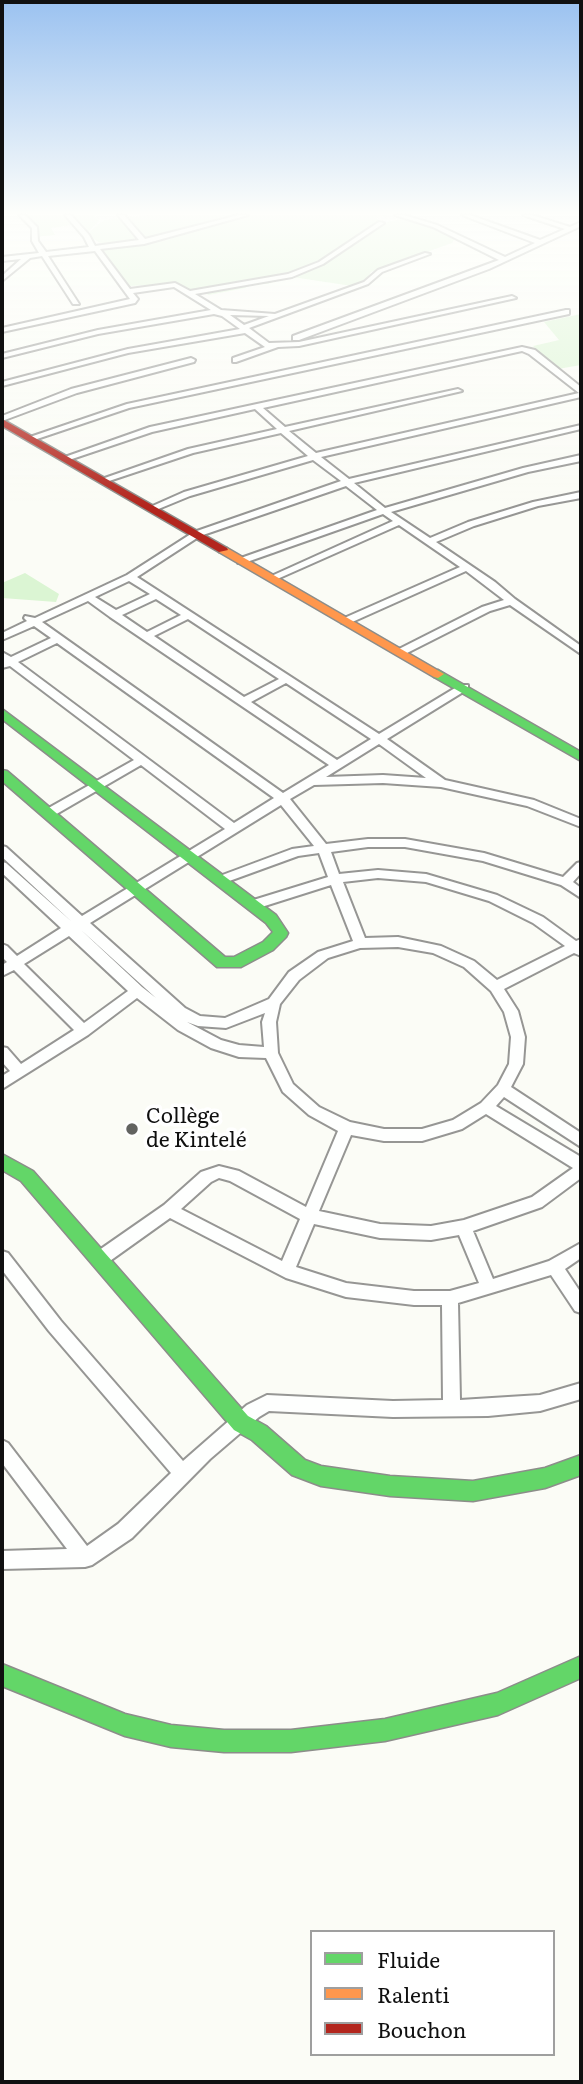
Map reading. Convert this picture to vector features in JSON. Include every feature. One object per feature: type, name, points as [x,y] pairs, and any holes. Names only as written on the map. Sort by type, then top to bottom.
[{"type":"main road","points":[[2,421],[581,757]]},
{"type":"main road","points":[[2,713],[186,857],[278,924],[281,933],[268,946],[229,964],[222,963],[2,774]]},
{"type":"main road","points":[[2,1161],[27,1175],[241,1423],[259,1433],[299,1468],[321,1476],[390,1486],[473,1491],[545,1478],[581,1465]]},
{"type":"main road","points":[[2,1675],[125,1725],[171,1736],[224,1741],[291,1741],[385,1730],[498,1704],[581,1667]]},
{"type":"street","points":[[2,330],[82,312]]},
{"type":"street","points":[[2,356],[98,332],[217,312]]},
{"type":"street","points":[[219,312],[267,345],[275,346]]},
{"type":"street","points":[[224,312],[279,315]]},
{"type":"street","points":[[2,384],[128,351],[245,329],[286,312]]},
{"type":"street","points":[[286,344],[365,312]]},
{"type":"street","points":[[236,360],[275,346],[337,337],[448,312]]},
{"type":"street","points":[[31,438],[127,407],[565,312]]},
{"type":"street","points":[[66,458],[150,430],[522,349],[532,352],[581,393]]},
{"type":"street","points":[[2,421],[74,391],[191,360]]},
{"type":"street","points":[[103,480],[191,451],[458,391]]},
{"type":"street","points":[[153,508],[187,494],[316,456],[581,393]]},
{"type":"street","points":[[257,406],[384,511],[467,567],[581,651]]},
{"type":"street","points":[[2,628],[89,597],[130,578],[197,534],[348,482],[581,427]]},
{"type":"street","points":[[241,561],[384,511],[526,470],[581,458]]},
{"type":"street","points":[[429,542],[471,524],[536,504],[581,495]]},
{"type":"street","points":[[272,578],[399,522]]},
{"type":"street","points":[[2,638],[30,620],[154,561]]},
{"type":"street","points":[[346,621],[467,567]]},
{"type":"street","points":[[130,578],[377,738],[441,783]]},
{"type":"street","points":[[114,615],[156,595]]},
{"type":"street","points":[[89,597],[336,764]]},
{"type":"street","points":[[401,652],[486,609],[511,601]]},
{"type":"street","points":[[146,636],[188,615]]},
{"type":"street","points":[[30,620],[282,798],[323,848],[360,943]]},
{"type":"street","points":[[5,661],[55,640]]},
{"type":"street","points":[[5,661],[232,828]]},
{"type":"street","points":[[243,702],[286,679]]},
{"type":"street","points":[[2,971],[377,738],[464,687]]},
{"type":"street","points":[[49,813],[142,760]]},
{"type":"street","points":[[311,781],[383,779],[441,783],[530,803],[581,823]]},
{"type":"street","points":[[221,880],[257,864],[323,848],[368,842],[443,847],[565,882],[581,894]]},
{"type":"street","points":[[2,850],[137,991],[183,1026],[216,1044],[239,1051],[271,1053]]},
{"type":"street","points":[[2,866],[180,1012],[198,1021],[226,1023],[274,1003]]},
{"type":"street","points":[[565,882],[581,866]]},
{"type":"street","points":[[252,905],[335,879],[378,874],[426,878],[466,888],[538,920],[580,947]]},
{"type":"street","points":[[398,942],[436,949],[469,964],[496,987],[511,1011],[518,1037],[516,1064],[503,1089],[486,1107],[457,1125],[422,1135],[384,1135],[347,1128],[314,1111],[288,1088],[271,1053],[269,1022],[274,1003],[294,976],[323,955],[360,943],[398,942]]},
{"type":"street","points":[[496,987],[580,947]]},
{"type":"street","points":[[2,949],[83,1031]]},
{"type":"street","points":[[2,1083],[83,1031],[137,991]]},
{"type":"street","points":[[2,1052],[19,1072]]},
{"type":"street","points":[[503,1089],[581,1141]]},
{"type":"street","points":[[101,1258],[169,1210],[206,1177],[224,1171],[309,1216],[380,1231],[431,1233],[464,1227],[537,1202],[581,1167],[486,1107]]},
{"type":"street","points":[[286,1271],[347,1128]]},
{"type":"street","points":[[169,1210],[286,1271],[346,1290],[414,1298],[450,1298],[489,1288],[554,1267],[581,1250]]},
{"type":"street","points":[[464,1227],[489,1288]]},
{"type":"street","points":[[2,1258],[55,1326],[184,1475]]},
{"type":"street","points":[[554,1267],[581,1307]]},
{"type":"street","points":[[450,1298],[452,1408]]},
{"type":"street","points":[[2,1560],[85,1558],[125,1531],[241,1423],[267,1403],[393,1409],[452,1408],[540,1403],[581,1391]]},
{"type":"street","points":[[2,1449],[85,1558]]},
{"type":"green space","points":[[581,314],[581,365],[558,369],[533,346],[559,340],[544,322]]},
{"type":"green space","points":[[25,573],[59,594],[56,602],[2,598],[2,583]]},
{"type":"traffic: fast","points":[[438,674],[581,757]]},
{"type":"traffic: fast","points":[[2,713],[271,919],[281,933],[268,946],[236,963],[222,963],[2,774]]},
{"type":"traffic: fast","points":[[2,1161],[27,1176],[241,1423],[259,1433],[299,1468],[321,1476],[390,1486],[473,1491],[545,1478],[581,1465]]},
{"type":"traffic: fast","points":[[2,1675],[125,1725],[171,1736],[224,1741],[291,1741],[385,1730],[498,1704],[581,1667]]},
{"type":"traffic: slow","points":[[223,550],[438,674]]},
{"type":"traffic: jam","points":[[2,422],[223,550]]},
{"type":"place","name":"Collège de Kintelé","points":[[132,1129]]}]
